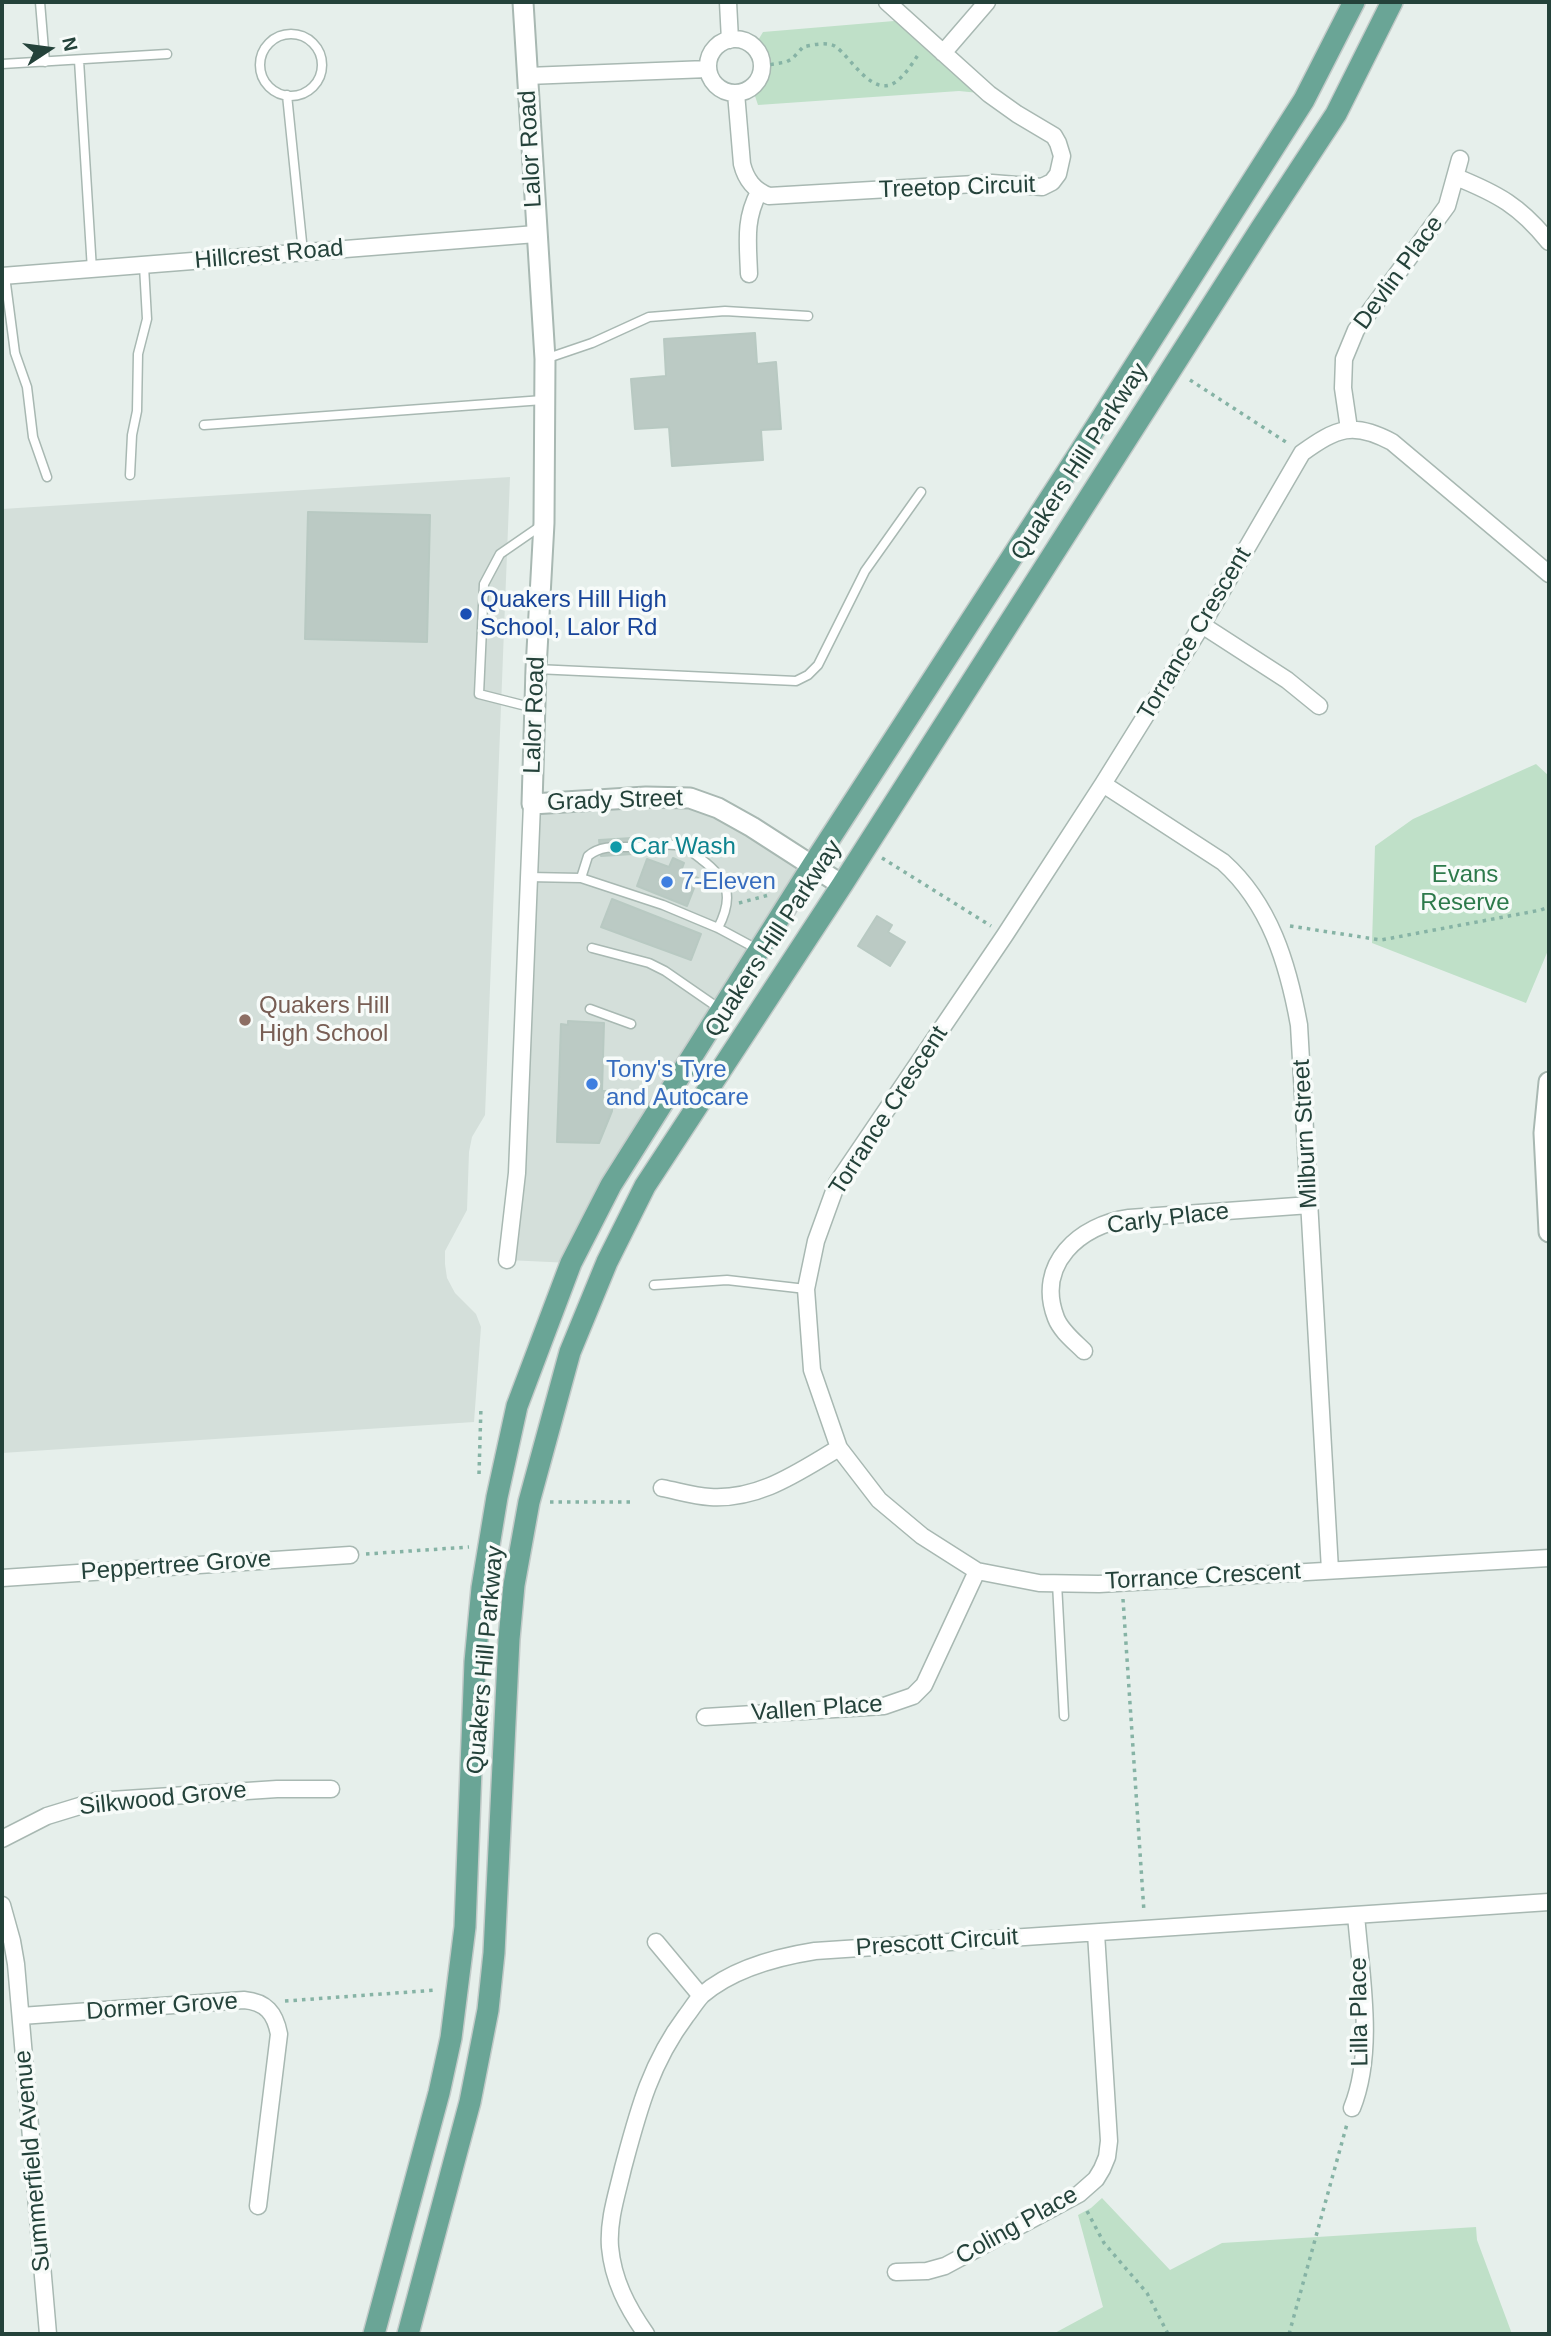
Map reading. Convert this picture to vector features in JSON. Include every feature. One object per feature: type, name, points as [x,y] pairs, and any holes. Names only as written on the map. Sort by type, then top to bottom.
[{"type":"main road","name":"Quakers Hill Parkway","points":[[374,2334],[439,2093],[451,2038],[465,1927],[475,1662],[482,1588],[497,1497],[517,1406],[571,1264],[611,1185],[812,866],[1079,455],[1304,100],[1354,2]]},
{"type":"main road","name":"Quakers Hill Parkway","points":[[408,2334],[470,2102],[488,2010],[494,1953],[506,1690],[514,1585],[529,1502],[570,1352],[607,1262],[645,1186],[842,886],[1336,114],[1392,2]]},
{"type":"street","name":"Lalor Road","points":[[507,1261],[517,1173],[534,708],[544,523],[545,359],[523,2]]},
{"type":"street","points":[[728,2],[730,40]]},
{"type":"street","name":"Treetop Circuit","points":[[759,192],[777,197],[992,183],[1042,187],[1052,182],[1058,174],[1062,156],[1054,136],[989,94],[887,2]]},
{"type":"street","points":[[943,53],[987,2]]},
{"type":"street","points":[[738,39],[754,47],[762,66],[758,80],[752,87],[736,93],[728,92],[715,84],[708,69],[711,54],[716,47],[730,40],[738,39]]},
{"type":"street","points":[[527,76],[708,69]]},
{"type":"street","points":[[736,93],[744,175],[759,192],[751,206],[747,222],[749,274]]},
{"type":"street","name":"Devlin Place","points":[[1349,429],[1343,388],[1344,359],[1356,330],[1447,206],[1460,159]]},
{"type":"street","points":[[1456,177],[1495,193],[1533,221],[1549,242]]},
{"type":"street","name":"Hillcrest Road","points":[[3,276],[536,234]]},
{"type":"street","points":[[1349,429],[1371,431],[1392,442],[1549,574]]},
{"type":"street","name":"Torrance Crescent","points":[[1349,429],[1324,437],[1302,453],[1202,625],[1103,784],[1005,935],[837,1183],[816,1241],[806,1289],[812,1370],[839,1448],[879,1500],[922,1536],[977,1571],[1039,1583],[1099,1584],[1549,1558]]},
{"type":"street","points":[[1202,625],[1287,680],[1319,706]]},
{"type":"street","name":"Milburn Street","points":[[1103,784],[1223,862],[1241,878],[1268,918],[1292,990],[1299,1025],[1330,1570]]},
{"type":"street","name":"Grady Street","points":[[532,804],[690,797],[718,808],[842,886]]},
{"type":"street","points":[[1549,1082],[1544,1133],[1549,1232]]},
{"type":"street","name":"Carly Place","points":[[1084,1352],[1063,1330],[1056,1317],[1052,1289],[1060,1258],[1084,1233],[1111,1221],[1129,1218],[1310,1205]]},
{"type":"street","points":[[662,1488],[710,1497],[749,1495],[778,1484],[839,1448]]},
{"type":"street","name":"Peppertree Grove","points":[[2,1578],[350,1555]]},
{"type":"street","name":"Vallen Place","points":[[705,1717],[884,1706],[904,1700],[924,1685],[977,1571]]},
{"type":"street","name":"Silkwood Grove","points":[[2,1839],[47,1816],[96,1801],[277,1789],[331,1789]]},
{"type":"street","name":"Prescott Circuit","points":[[646,2334],[626,2306],[617,2283],[610,2245],[611,2218],[642,2097],[652,2073],[680,2025],[701,1996],[736,1975],[790,1955],[815,1951],[1549,1902]]},
{"type":"street","name":"Summerfield Avenue","points":[[2,1905],[12,1941],[21,2016],[48,2334]]},
{"type":"street","name":"Lilla Place","points":[[1352,2108],[1363,2070],[1365,2037],[1356,1915]]},
{"type":"street","name":"Coling Place","points":[[896,2272],[945,2266],[1073,2199],[1096,2179],[1107,2157],[1109,2141],[1096,1933]]},
{"type":"street","points":[[656,1942],[701,1996]]},
{"type":"street","name":"Dormer Grove","points":[[21,2016],[244,2000],[262,2004],[270,2010],[279,2034],[258,2206]]},
{"type":"lane","points":[[40,2],[45,62]]},
{"type":"lane","points":[[299,35],[315,46],[320,54],[320,75],[307,91],[287,95],[268,86],[263,78],[260,58],[264,49],[279,36],[299,35]]},
{"type":"lane","points":[[2,64],[167,54]]},
{"type":"lane","points":[[79,60],[92,270]]},
{"type":"lane","points":[[287,95],[303,252]]},
{"type":"lane","points":[[130,475],[131,435],[137,411],[138,355],[147,319],[144,266]]},
{"type":"lane","points":[[3,276],[15,353],[27,387],[33,437],[47,477]]},
{"type":"lane","points":[[545,359],[611,335],[649,317],[725,311],[808,316]]},
{"type":"lane","points":[[204,425],[545,400]]},
{"type":"lane","points":[[536,669],[796,681],[808,676],[818,665],[865,570],[921,492]]},
{"type":"lane","points":[[534,708],[479,694],[484,584],[500,554],[544,523]]},
{"type":"lane","points":[[581,878],[587,856],[601,848],[683,847],[707,863],[721,877],[726,889],[727,907],[718,928]]},
{"type":"lane","points":[[527,877],[581,878],[663,905],[718,928],[759,951]]},
{"type":"lane","points":[[592,948],[649,963],[665,971],[722,1011]]},
{"type":"lane","points":[[590,1009],[631,1024]]},
{"type":"lane","points":[[654,1285],[727,1280],[806,1289]]},
{"type":"lane","points":[[1057,1583],[1063,1716]]},
{"type":"path","points":[[762,66],[792,59],[799,48],[831,45],[847,55],[865,78],[887,86],[898,80],[930,41]]},
{"type":"path","points":[[1188,379],[1291,445]]},
{"type":"path","points":[[881,857],[1005,935]]},
{"type":"path","points":[[727,907],[770,895],[774,889]]},
{"type":"path","points":[[1268,918],[1294,928],[1381,940],[1549,907]]},
{"type":"path","points":[[479,1478],[481,1406]]},
{"type":"path","points":[[548,1502],[631,1503]]},
{"type":"path","points":[[350,1555],[468,1547],[468,1553]]},
{"type":"path","points":[[1123,1604],[1143,1909]]},
{"type":"path","points":[[270,2010],[283,2001],[437,1990],[435,2001]]},
{"type":"path","points":[[1289,2334],[1352,2108]]},
{"type":"path","points":[[1083,2202],[1104,2243],[1147,2293],[1167,2334]]},
{"type":"shaded area","name":"Quakers Hill High School","points":[[510,477],[485,1115],[472,1137],[469,1152],[467,1210],[445,1251],[447,1278],[455,1293],[476,1314],[481,1327],[474,1422],[2,1453],[2,509]]},
{"type":"shaded area","points":[[690,798],[812,866],[571,1263],[507,1260],[530,804]]},
{"type":"green space","points":[[906,20],[989,94],[959,91],[758,105],[752,87],[760,72],[761,62],[754,47],[763,32]]},
{"type":"green space","name":"Evans Reserve","points":[[1536,764],[1549,776],[1549,948],[1526,1003],[1372,943],[1375,846],[1413,819]]},
{"type":"green space","points":[[1102,2198],[1170,2270],[1222,2243],[1476,2227],[1477,2240],[1512,2334],[1053,2334],[1103,2307],[1078,2215]]},
{"type":"building","points":[[755,333],[757,364],[776,362],[781,429],[761,430],[763,460],[672,466],[669,427],[635,429],[631,379],[666,376],[664,339]]},
{"type":"building","points":[[308,512],[430,515],[427,642],[305,639]]},
{"type":"building","name":"Car Wash","points":[[632,838],[633,854],[601,856],[599,840]]},
{"type":"building","name":"7-Eleven","points":[[673,858],[684,863],[681,871],[698,878],[687,906],[637,886],[647,859],[669,867]]},
{"type":"building","points":[[612,899],[701,934],[691,960],[601,927]]},
{"type":"building","points":[[877,916],[892,925],[888,932],[905,942],[890,966],[858,946]]},
{"type":"building","points":[[568,1021],[604,1023],[602,1091],[613,1091],[612,1111],[599,1143],[557,1142],[561,1024],[568,1025]]},
{"type":"place","name":"Quakers Hill High School, Lalor Rd","points":[[466,614]]},
{"type":"place","name":"Car Wash","points":[[616,847]]},
{"type":"place","name":"7-Eleven","points":[[667,882]]},
{"type":"place","name":"Quakers Hill High School","points":[[245,1020]]},
{"type":"place","name":"Tony's Tyre and Autocare","points":[[592,1084]]}]
